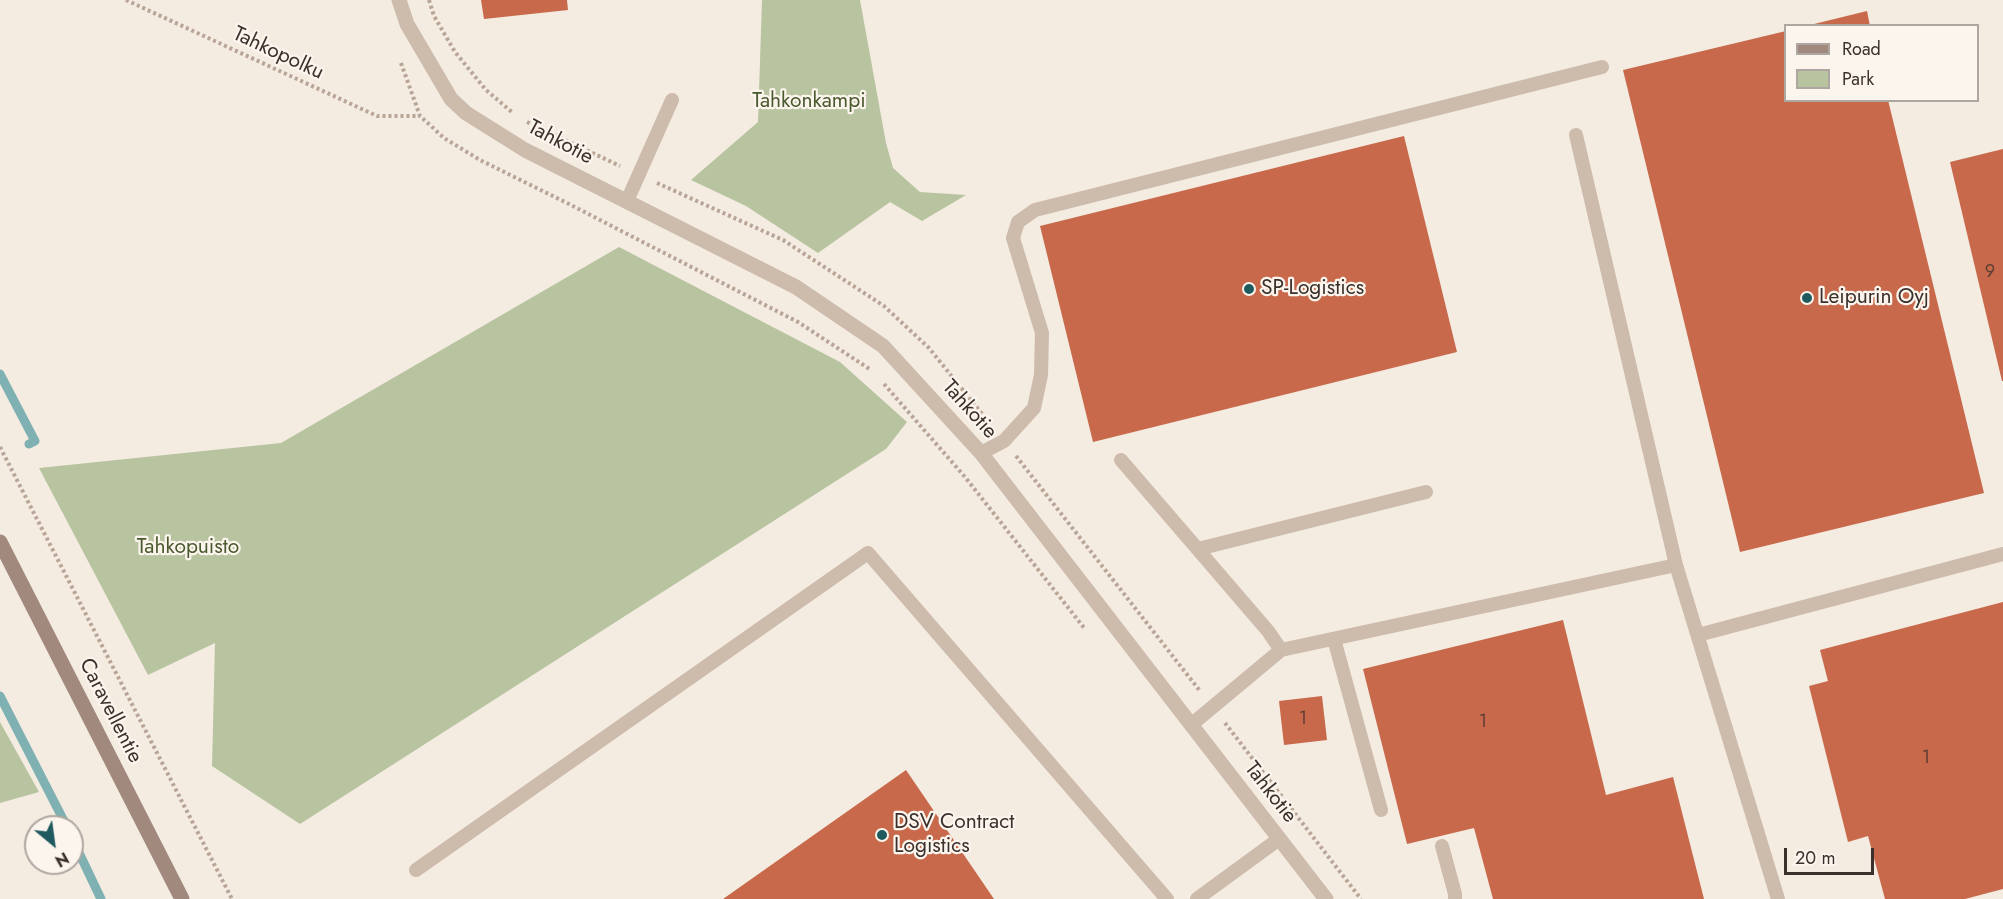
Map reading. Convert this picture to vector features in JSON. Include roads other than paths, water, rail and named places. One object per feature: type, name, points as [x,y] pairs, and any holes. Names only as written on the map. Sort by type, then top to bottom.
[{"type":"main road","name":"Caravellentie","points":[[0,542],[182,899]]},
{"type":"street","name":"Tahkotie","points":[[399,0],[407,24],[451,99],[466,113],[525,150],[796,287],[883,346],[981,453],[1326,899]]},
{"type":"lane","points":[[981,453],[1004,441],[1034,408],[1041,375],[1042,333],[1013,238],[1018,222],[1035,210],[1602,68]]},
{"type":"lane","points":[[627,201],[672,100]]},
{"type":"lane","points":[[1576,135],[1676,565],[1778,899]]},
{"type":"lane","points":[[1120,460],[1268,631],[1281,650]]},
{"type":"lane","points":[[1198,549],[1426,492]]},
{"type":"lane","points":[[416,870],[868,553],[1167,899]]},
{"type":"lane","points":[[1698,635],[2003,555]]},
{"type":"lane","points":[[1191,725],[1281,650],[1676,565]]},
{"type":"lane","points":[[1334,639],[1381,810]]},
{"type":"lane","points":[[1197,899],[1279,839]]},
{"type":"lane","points":[[1442,846],[1455,899]]},
{"type":"waterway","points":[[0,374],[35,441],[29,444]]},
{"type":"waterway","points":[[0,696],[61,815]]},
{"type":"waterway","points":[[84,863],[101,899]]},
{"type":"place","name":"SP-Logistics","points":[[1249,289]]},
{"type":"place","name":"Leipurin Oyj","points":[[1807,298]]},
{"type":"place","name":"DSV Contract Logistics","points":[[882,835]]},
{"type":"park label","name":"Tahkonkampi","points":[[809,102]]},
{"type":"park label","name":"Tahkopuisto","points":[[188,548]]}]
